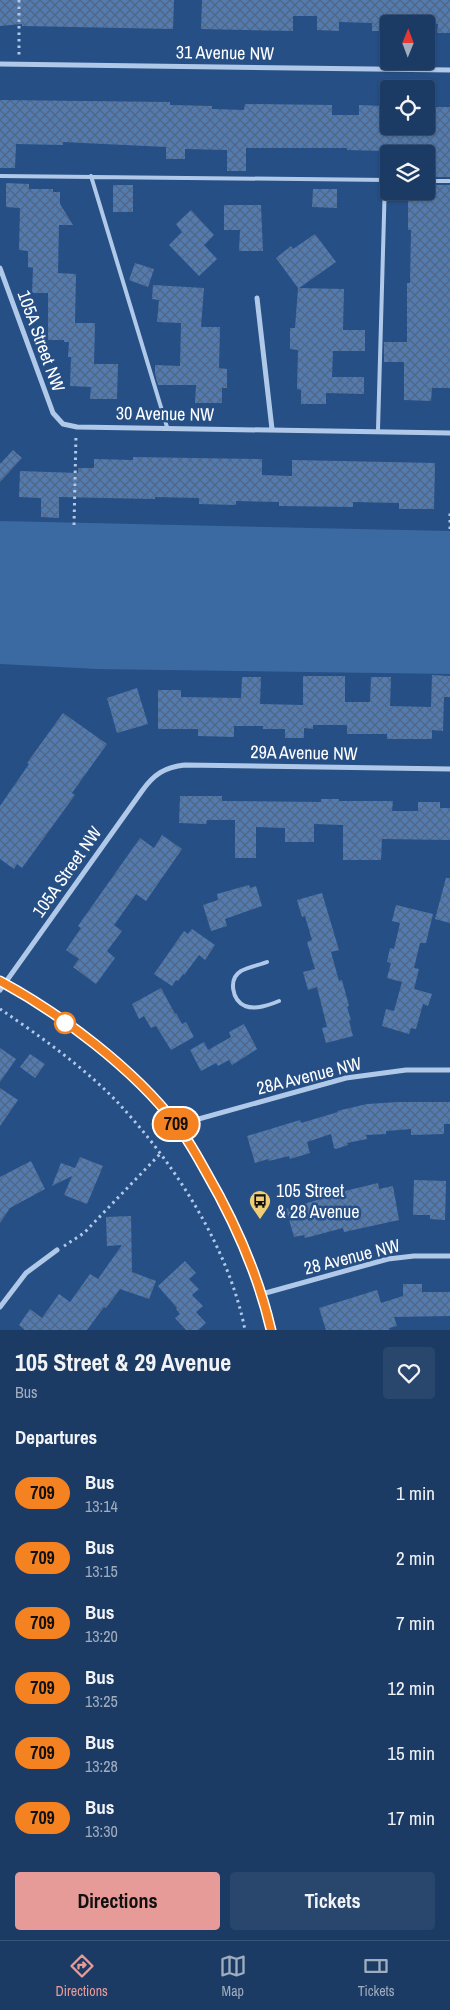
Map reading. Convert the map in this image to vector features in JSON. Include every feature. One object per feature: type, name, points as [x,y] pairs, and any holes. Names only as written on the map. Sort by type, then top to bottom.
[{"type":"street","name":"31 Avenue NW","points":[[0,64],[450,70]]},
{"type":"street","name":"105A Street NW","points":[[0,268],[49,403],[59,421]]},
{"type":"street","points":[[256,298],[272,429]]},
{"type":"street","name":"30 Avenue NW","points":[[59,421],[63,424],[77,427],[450,432]]},
{"type":"street","name":"29A Avenue NW","points":[[158,772],[167,768],[185,765],[450,770]]},
{"type":"street","name":"105A Street NW","points":[[2,985],[142,790],[158,772]]},
{"type":"street","points":[[2,985],[55,1016],[103,1051],[143,1087],[177,1125],[228,1211],[262,1294],[271,1330]]},
{"type":"street","name":"28A Avenue NW","points":[[177,1125],[346,1078],[406,1070],[450,1070]]},
{"type":"street","points":[[0,1307],[26,1273],[57,1250]]},
{"type":"street","name":"28 Avenue NW","points":[[262,1294],[388,1259],[414,1256],[450,1256]]},
{"type":"lane","points":[[0,176],[380,180]]},
{"type":"lane","points":[[91,176],[167,427]]},
{"type":"lane","points":[[435,181],[450,181]]},
{"type":"lane","points":[[378,430],[386,200]]},
{"type":"lane","points":[[267,962],[240,971],[234,980],[233,990],[238,1001],[246,1007],[261,1007],[279,1001]]},
{"type":"path","points":[[18,0],[20,64]]},
{"type":"path","points":[[74,525],[77,427]]},
{"type":"path","points":[[450,510],[450,529]]},
{"type":"path","points":[[0,1009],[30,1029],[120,1105],[160,1154],[186,1190],[210,1235],[229,1277],[245,1330]]},
{"type":"path","points":[[57,1250],[84,1233],[160,1154]]},
{"type":"shaded area","points":[[0,521],[450,531],[450,674],[97,669],[0,664]]},
{"type":"building","points":[[0,0],[174,0],[173,29],[22,26],[22,24],[0,26]]},
{"type":"building","points":[[202,0],[450,0],[450,33],[437,33],[438,24],[435,24],[435,15],[380,15],[380,31],[372,31],[372,23],[339,22],[339,31],[317,30],[317,16],[293,16],[293,31],[201,29]]},
{"type":"building","points":[[0,100],[170,102],[170,105],[212,106],[212,109],[244,110],[245,104],[332,105],[332,115],[359,115],[359,105],[380,106],[380,135],[435,135],[435,107],[450,107],[450,177],[435,177],[435,145],[380,145],[380,151],[347,150],[347,148],[246,148],[246,171],[227,171],[227,150],[185,149],[185,159],[166,159],[166,147],[63,142],[63,145],[16,144],[15,168],[0,168]]},
{"type":"building","points":[[6,183],[29,184],[29,189],[53,189],[53,192],[60,192],[60,204],[73,225],[59,225],[58,273],[76,274],[75,323],[95,323],[94,364],[118,364],[117,399],[90,399],[91,387],[70,386],[71,357],[68,357],[69,342],[64,342],[64,340],[48,340],[48,293],[32,293],[33,268],[28,267],[28,251],[19,250],[20,208],[6,207]]},
{"type":"building","points":[[113,185],[133,185],[133,212],[113,212]]},
{"type":"building","points":[[435,185],[450,185],[450,388],[432,388],[431,401],[404,400],[404,362],[384,362],[384,342],[407,342],[407,283],[410,283],[411,230],[408,230],[408,200],[435,200]]},
{"type":"building","points":[[313,189],[337,189],[337,208],[312,207]]},
{"type":"building","points":[[224,205],[261,205],[263,251],[239,251],[240,230],[224,230]]},
{"type":"building","points":[[191,210],[214,235],[204,245],[217,259],[199,276],[169,245],[182,232],[176,224]]},
{"type":"building","points":[[315,234],[336,262],[299,288],[344,289],[343,330],[365,330],[365,351],[333,351],[332,377],[364,377],[364,394],[326,393],[326,404],[301,404],[301,390],[297,389],[298,350],[290,349],[290,328],[295,328],[298,288],[276,258],[291,246],[293,249]]},
{"type":"building","points":[[135,263],[154,269],[148,287],[129,280]]},
{"type":"building","points":[[153,285],[204,288],[201,327],[220,327],[219,368],[227,369],[227,388],[222,388],[222,403],[195,403],[196,385],[158,385],[155,365],[180,366],[181,323],[157,322],[159,300],[152,299]]},
{"type":"building","points":[[13,450],[22,458],[0,482],[0,464]]},
{"type":"building","points":[[133,457],[262,459],[262,475],[292,476],[292,460],[435,463],[434,509],[399,509],[399,503],[353,502],[353,507],[279,506],[279,502],[236,501],[236,505],[199,504],[199,498],[59,497],[59,518],[41,517],[41,498],[19,497],[20,471],[78,473],[78,468],[94,468],[94,459],[133,460]]},
{"type":"building","points":[[432,675],[450,676],[450,697],[444,697],[443,731],[432,730],[432,739],[387,739],[387,734],[347,734],[347,725],[313,725],[313,729],[304,728],[304,738],[285,738],[285,729],[263,729],[263,726],[234,726],[234,737],[198,736],[198,729],[158,729],[158,690],[181,690],[181,697],[241,698],[242,677],[261,677],[260,704],[303,705],[303,676],[345,676],[345,702],[370,702],[371,677],[391,677],[390,706],[431,707]]},
{"type":"building","points":[[137,688],[148,724],[117,733],[107,698]]},
{"type":"building","points":[[63,713],[107,744],[72,793],[75,795],[22,868],[17,864],[14,869],[0,859],[0,806],[29,764],[27,763]]},
{"type":"building","points":[[180,796],[222,796],[222,801],[321,802],[321,799],[339,799],[339,801],[393,801],[392,811],[418,811],[418,802],[440,802],[440,808],[450,808],[450,840],[382,839],[381,860],[343,860],[343,825],[314,824],[314,842],[285,842],[285,828],[256,827],[256,858],[235,858],[235,820],[207,820],[206,824],[179,823]]},
{"type":"building","points":[[162,835],[182,849],[146,901],[136,894],[114,925],[122,931],[107,951],[115,958],[96,984],[73,967],[79,959],[66,950],[81,928],[78,926],[140,838],[154,848]]},
{"type":"building","points":[[446,878],[450,878],[450,923],[435,919]]},
{"type":"building","points":[[249,885],[250,888],[256,886],[262,906],[225,919],[227,926],[211,931],[203,905],[218,900],[217,894]]},
{"type":"building","points":[[322,893],[339,950],[331,952],[339,981],[342,980],[349,1006],[347,1007],[353,1036],[326,1043],[322,1028],[327,1027],[317,987],[308,990],[303,972],[315,969],[307,942],[312,940],[305,916],[302,917],[297,900]]},
{"type":"building","points":[[396,905],[433,914],[426,943],[420,943],[414,968],[419,969],[414,989],[432,994],[428,1006],[423,1004],[416,1029],[411,1028],[409,1034],[382,1026],[386,1009],[394,1011],[402,982],[387,978],[391,963],[387,962],[390,948],[394,949],[400,923],[392,921]]},
{"type":"building","points":[[192,929],[215,945],[205,960],[199,955],[184,975],[178,981],[176,980],[172,986],[154,974],[184,931],[188,934]]},
{"type":"building","points":[[161,988],[175,1014],[182,1024],[186,1022],[194,1037],[171,1050],[156,1026],[151,1028],[144,1016],[139,1019],[132,1004]]},
{"type":"building","points":[[244,1024],[257,1049],[232,1065],[229,1060],[218,1066],[216,1063],[201,1071],[190,1050],[204,1042],[208,1050],[231,1037],[229,1032]]},
{"type":"building","points":[[0,1048],[16,1059],[0,1082]]},
{"type":"building","points":[[30,1054],[45,1064],[35,1078],[20,1067]]},
{"type":"building","points":[[0,1088],[18,1100],[0,1126]]},
{"type":"building","points":[[450,1102],[450,1124],[444,1124],[444,1134],[411,1135],[411,1129],[386,1131],[386,1134],[366,1135],[367,1139],[347,1143],[348,1145],[336,1149],[334,1148],[331,1134],[307,1142],[310,1153],[290,1159],[289,1156],[255,1163],[247,1136],[300,1120],[301,1123],[337,1111],[367,1104]]},
{"type":"building","points":[[80,1157],[103,1166],[87,1204],[64,1195],[72,1176],[52,1186],[61,1163],[75,1168]]},
{"type":"building","points":[[31,1161],[45,1189],[10,1208],[0,1223],[0,1177]]},
{"type":"building","points":[[414,1180],[446,1181],[445,1220],[430,1219],[430,1215],[413,1215]]},
{"type":"building","points":[[378,1183],[379,1189],[393,1186],[399,1220],[344,1232],[343,1228],[305,1238],[304,1235],[294,1237],[286,1209],[321,1199],[320,1197]]},
{"type":"building","points":[[131,1216],[132,1272],[156,1281],[149,1299],[120,1289],[87,1330],[25,1330],[19,1325],[30,1309],[42,1318],[59,1294],[70,1302],[90,1274],[98,1279],[122,1245],[107,1246],[106,1217]]},
{"type":"building","points":[[185,1261],[196,1273],[189,1279],[199,1289],[192,1295],[203,1306],[196,1312],[206,1323],[198,1330],[186,1330],[175,1318],[180,1314],[177,1308],[158,1286]]},
{"type":"building","points":[[403,1284],[422,1284],[422,1292],[450,1292],[450,1316],[394,1317],[397,1326],[389,1328],[390,1330],[326,1330],[319,1308],[377,1290],[381,1303],[403,1296]]},
{"type":"bus line","name":"709","points":[[0,981],[39,1005],[103,1051],[154,1098],[177,1125],[213,1184],[240,1236],[262,1294],[271,1330]]},
{"type":"place","name":"105 Street & 28 Avenue","points":[[260,1220]]}]
